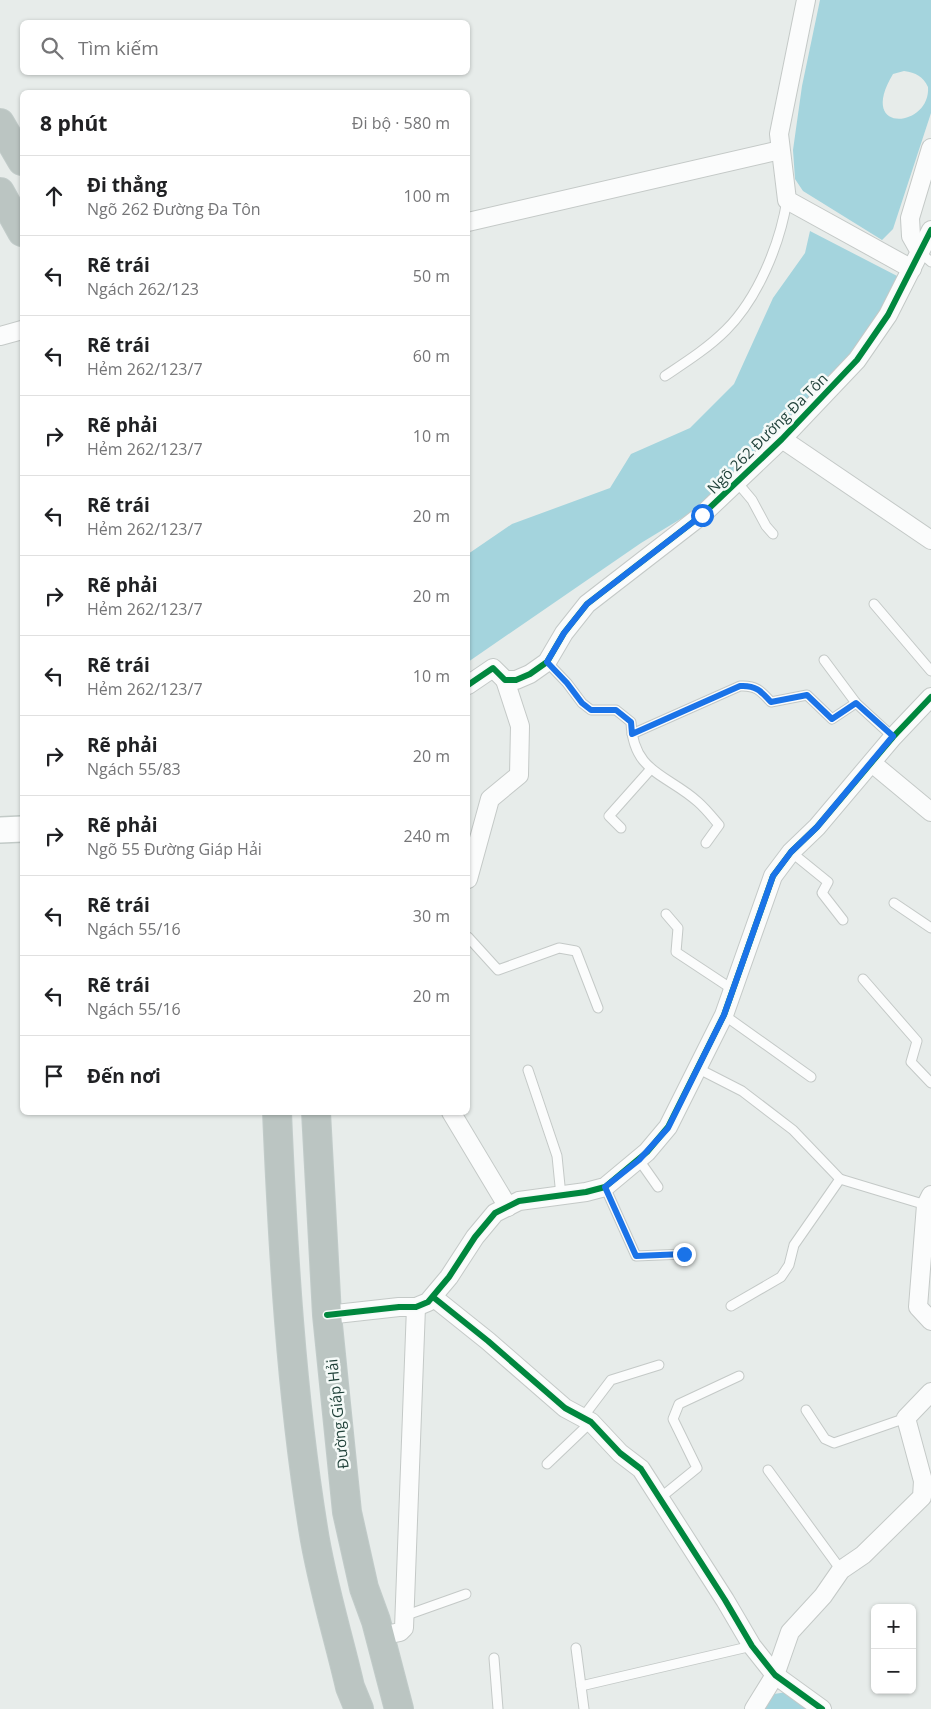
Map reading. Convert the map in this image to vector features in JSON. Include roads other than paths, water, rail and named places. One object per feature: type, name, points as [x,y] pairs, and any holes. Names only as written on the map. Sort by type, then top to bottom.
[{"type":"highway","points":[[0,122],[20,157]]},
{"type":"highway","points":[[0,192],[20,225]]},
{"type":"highway","points":[[277,1115],[282,1229],[300,1428],[313,1531],[350,1687],[359,1709]]},
{"type":"highway","name":"Đường Giáp Hải","points":[[316,1115],[327,1315],[347,1512],[364,1588],[380,1636],[399,1709]]},
{"type":"highway","points":[[282,1229],[322,1226]]},
{"type":"highway","points":[[300,1428],[338,1421]]},
{"type":"street","points":[[806,0],[778,134],[787,200],[912,269]]},
{"type":"street","points":[[925,257],[910,236],[910,218],[931,148]]},
{"type":"street","points":[[470,222],[780,150]]},
{"type":"street","name":"Ngõ 262 Đường Đa Tôn","points":[[505,680],[516,680],[530,674],[547,662],[564,633],[587,604],[702,515],[782,439],[857,360],[888,315],[912,269],[925,257],[931,230]]},
{"type":"street","points":[[0,336],[20,331]]},
{"type":"street","points":[[782,439],[931,540]]},
{"type":"street","points":[[470,684],[493,668],[505,680],[520,726],[519,775],[490,798],[470,872]]},
{"type":"street","points":[[327,1315],[416,1307],[433,1297],[459,1263],[475,1237],[495,1213],[519,1201],[561,1196],[605,1187],[639,1160],[668,1128],[724,1015],[773,876],[791,852],[817,827],[893,736],[931,696]]},
{"type":"street","points":[[872,763],[931,812]]},
{"type":"street","points":[[0,830],[20,829]]},
{"type":"street","points":[[452,1115],[508,1207]]},
{"type":"street","points":[[928,1200],[918,1307],[931,1321]]},
{"type":"street","points":[[433,1297],[488,1341],[565,1408],[587,1420],[620,1453],[641,1469],[752,1646],[775,1675],[822,1709]]},
{"type":"street","points":[[380,1636],[403,1630],[416,1307]]},
{"type":"street","points":[[754,1709],[775,1675],[790,1632],[823,1596],[840,1570],[863,1556],[922,1497],[923,1481],[906,1418],[931,1392]]},
{"type":"lane","points":[[665,376],[726,330],[746,307],[779,238],[787,200]]},
{"type":"lane","points":[[736,481],[752,500],[766,526],[773,534]]},
{"type":"lane","points":[[874,604],[931,671]]},
{"type":"lane","points":[[824,660],[856,703],[893,736]]},
{"type":"lane","points":[[547,662],[567,683],[582,703],[591,710],[616,710],[631,722],[632,734],[638,751],[650,770],[699,802],[719,825],[706,843]]},
{"type":"lane","points":[[632,734],[740,686],[751,686],[760,689],[771,702],[807,695],[832,719],[856,703]]},
{"type":"lane","points":[[621,828],[609,816],[650,770]]},
{"type":"lane","points":[[791,852],[828,882],[822,893],[843,920]]},
{"type":"lane","points":[[894,904],[931,928]]},
{"type":"lane","points":[[666,914],[678,928],[676,952],[732,989]]},
{"type":"lane","points":[[470,939],[498,970],[559,948],[576,951],[598,1008]]},
{"type":"lane","points":[[863,979],[917,1041],[910,1062],[931,1083]]},
{"type":"lane","points":[[724,1015],[811,1077]]},
{"type":"lane","points":[[697,1068],[742,1091],[793,1130],[840,1179],[928,1200]]},
{"type":"lane","points":[[528,1070],[557,1156],[561,1196]]},
{"type":"lane","points":[[639,1160],[658,1187]]},
{"type":"lane","points":[[731,1306],[781,1277],[789,1265],[794,1245],[840,1179]]},
{"type":"lane","points":[[605,1187],[636,1256],[684,1254]]},
{"type":"lane","points":[[547,1464],[587,1420],[612,1380],[659,1365]]},
{"type":"lane","points":[[660,1498],[697,1468],[672,1419],[679,1404],[739,1376]]},
{"type":"lane","points":[[806,1410],[825,1439],[834,1443],[906,1418]]},
{"type":"lane","points":[[768,1470],[840,1570]]},
{"type":"lane","points":[[404,1616],[466,1594]]},
{"type":"lane","points":[[581,1686],[752,1646]]},
{"type":"lane","points":[[576,1648],[584,1709]]},
{"type":"lane","points":[[494,1658],[498,1709]]},
{"type":"water","points":[[820,0],[931,0],[931,113],[893,229],[882,240],[803,191],[795,179],[793,150],[802,86]],"holes":[[[904,71],[916,74],[924,80],[928,87],[926,101],[919,111],[908,117],[898,119],[889,116],[883,108],[884,94],[893,74]]]},
{"type":"water","points":[[810,231],[901,278],[859,352],[771,434],[697,509],[641,543],[470,661],[470,553],[512,524],[610,488],[631,454],[690,428],[734,384],[773,298],[805,253]]},
{"type":"water","points":[[787,1692],[817,1709],[762,1709],[774,1694]]}]
